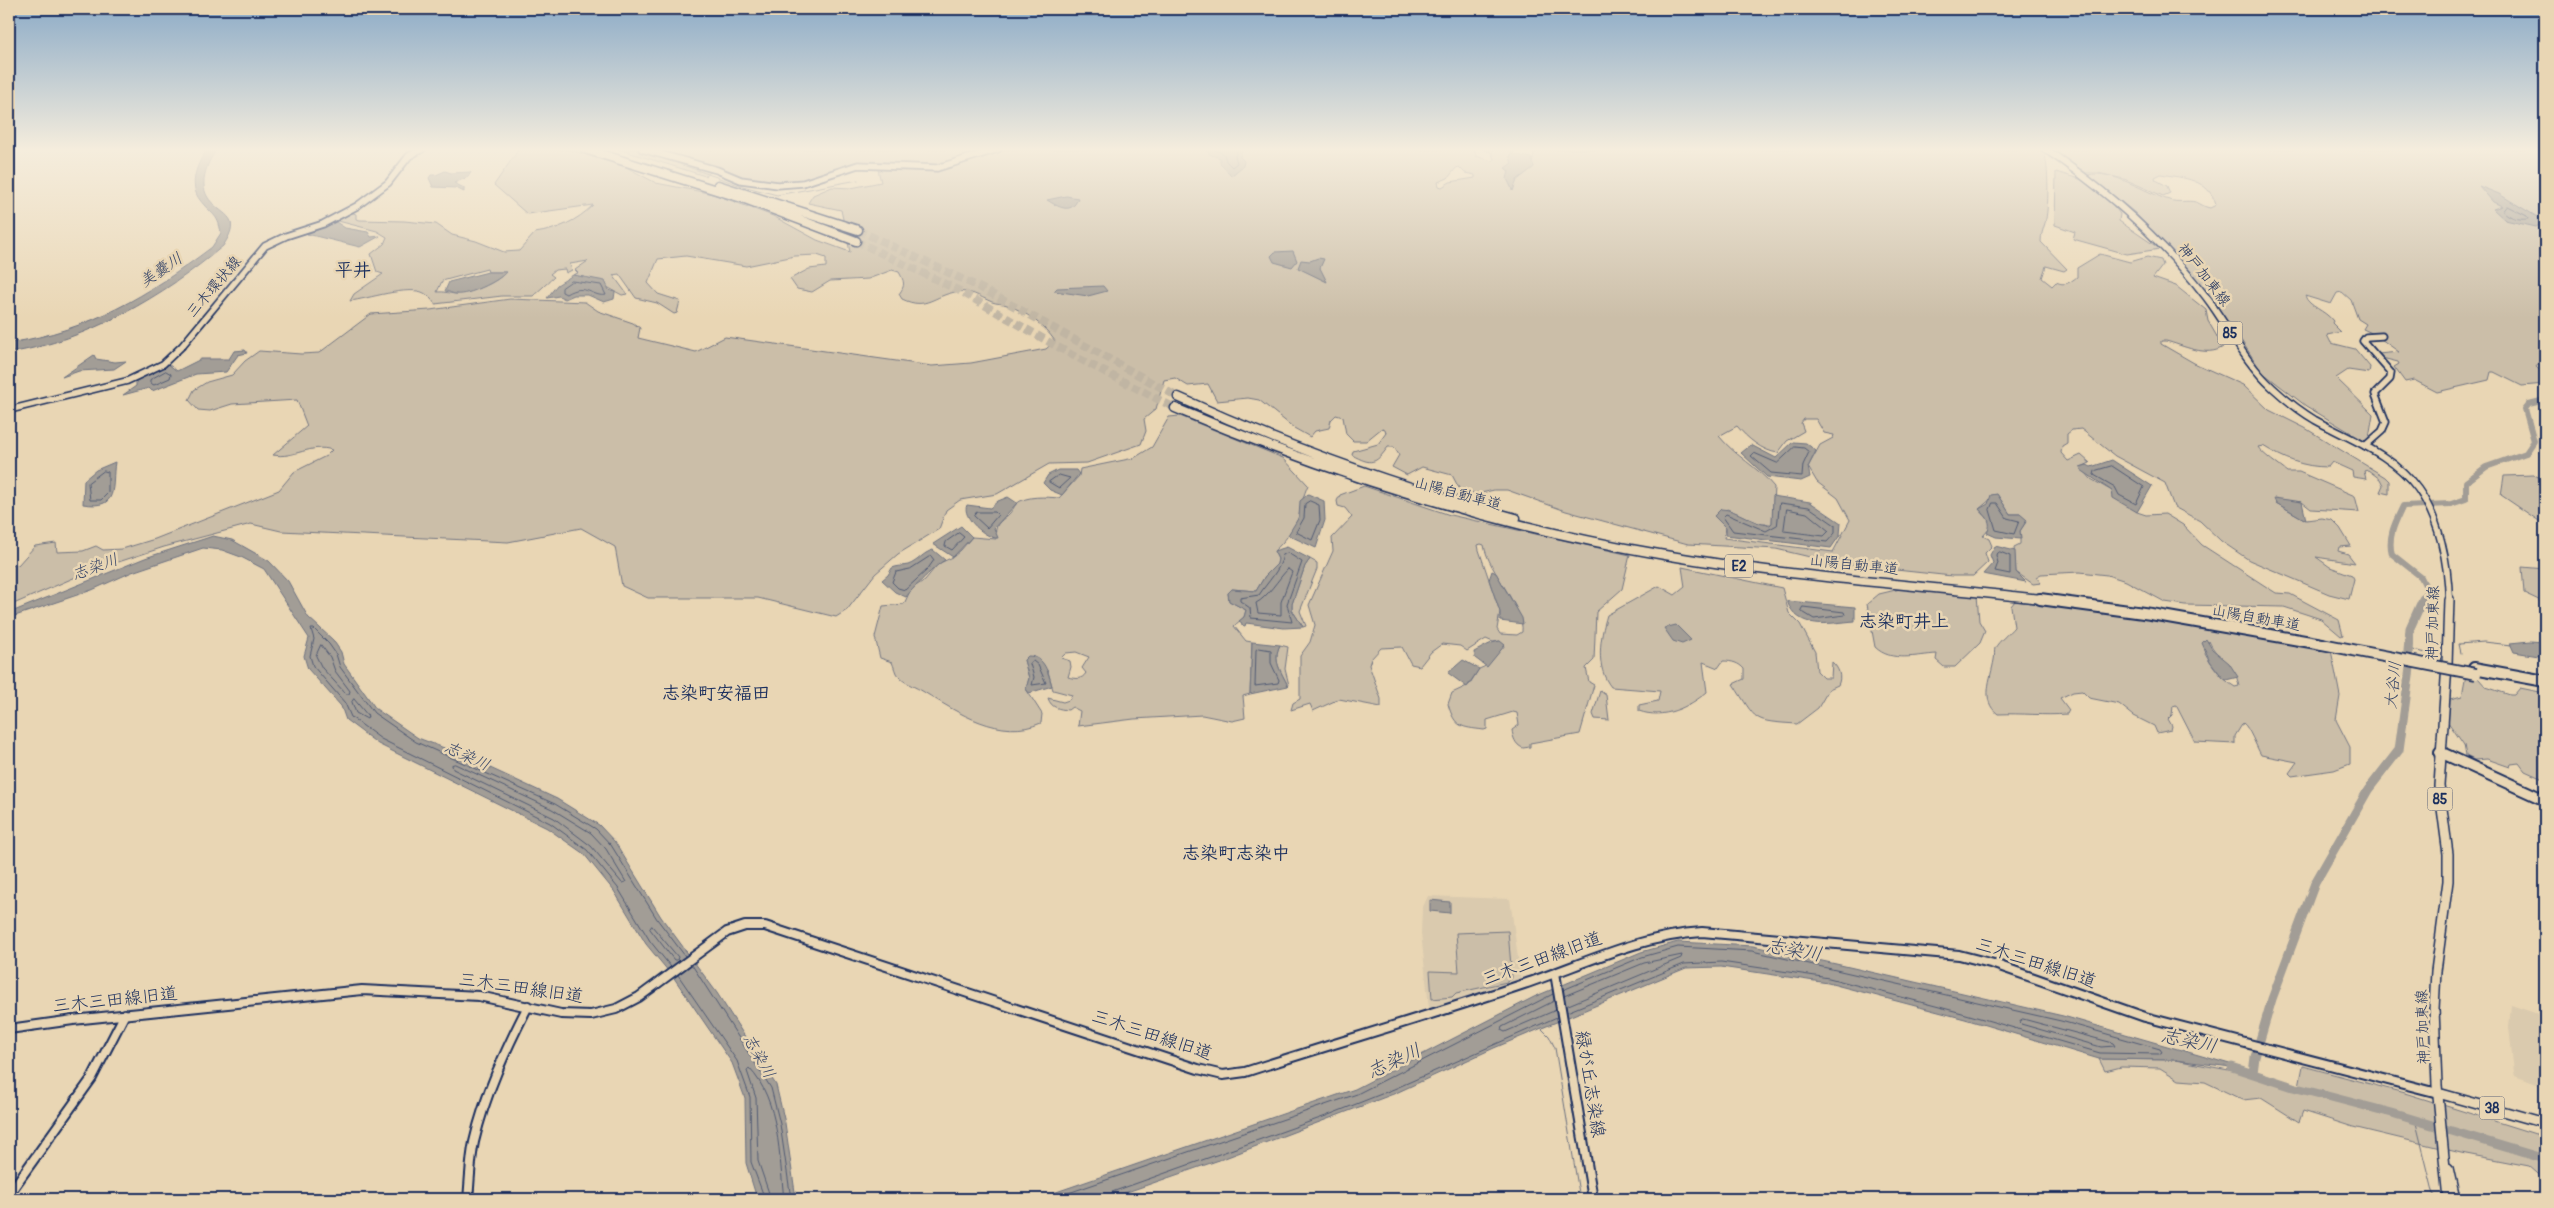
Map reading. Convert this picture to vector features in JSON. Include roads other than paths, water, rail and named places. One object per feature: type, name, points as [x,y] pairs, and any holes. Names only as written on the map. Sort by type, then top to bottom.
[{"type":"highway","points":[[761,205],[856,241]]},
{"type":"highway","points":[[787,205],[858,230]]},
{"type":"highway","name":"山陽自動車道","points":[[1178,397],[1288,445],[1381,479],[1482,509],[1602,537],[1785,566],[2110,603],[2322,641],[2475,671],[2545,687]]},
{"type":"highway","name":"山陽自動車道","points":[[1175,408],[1273,450],[1369,483],[1467,512],[1600,543],[1776,571],[2110,608],[2322,641]]},
{"type":"highway","name":"山陽自動車道","points":[[2475,671],[2545,681]]},
{"type":"highway","points":[[2440,752],[2545,798]]},
{"type":"main road","name":"神戸加東線","points":[[2119,205],[2162,244],[2214,308],[2243,356],[2261,377],[2285,399],[2313,418],[2365,446],[2398,467],[2417,487],[2427,504],[2444,553],[2450,589],[2439,783],[2449,880],[2435,984],[2439,1098],[2443,1144]]},
{"type":"main road","name":"38","points":[[2439,1098],[2545,1124]]},
{"type":"main road","points":[[2443,1144],[2445,1186],[2448,1199]]},
{"type":"main road","points":[[2443,1144],[2455,1199]]},
{"type":"street","name":"三木環状線","points":[[9,410],[114,385],[140,377],[162,364],[182,346],[265,246],[275,240],[323,224],[354,205]]},
{"type":"street","points":[[2365,446],[2379,434],[2386,423],[2386,416],[2375,400],[2375,394],[2390,379],[2391,373],[2363,341],[2366,337],[2382,336]]},
{"type":"street","name":"三木三田線旧道","points":[[9,1029],[125,1014],[362,990],[479,996],[569,1016],[604,1012],[628,1003],[727,932],[745,926],[765,926],[916,974],[1198,1069],[1223,1075],[1245,1072],[1427,1016],[1556,973],[1651,936],[1675,932],[1729,934],[1959,955],[1994,964],[2145,1017],[2274,1050],[2439,1098]]},
{"type":"street","name":"緑が丘志染線","points":[[1556,973],[1593,1199]]},
{"type":"street","points":[[468,1199],[474,1143],[487,1095],[506,1049],[528,1006]]},
{"type":"street","points":[[9,1194],[92,1078],[125,1014]]},
{"type":"water","points":[[204,205],[215,205],[231,221],[229,235],[223,246],[200,265],[150,299],[96,327],[68,338],[39,347],[9,353],[9,343],[39,337],[92,320],[164,281],[212,247],[221,233],[216,218]]},
{"type":"water","points":[[1056,205],[1074,205],[1072,207],[1064,208]]},
{"type":"water","points":[[2501,205],[2518,205],[2539,218],[2541,224],[2536,227],[2505,220],[2493,209],[2502,206]]},
{"type":"water","points":[[336,222],[345,228],[368,232],[371,237],[380,236],[360,247],[307,234]]},
{"type":"water","points":[[1293,251],[1297,261],[1292,267],[1274,262],[1271,256],[1275,252]]},
{"type":"water","points":[[1318,258],[1324,259],[1320,268],[1327,282],[1298,268],[1301,260],[1310,261]]},
{"type":"water","points":[[488,272],[506,272],[490,283],[468,293],[456,294],[445,291],[449,282]]},
{"type":"water","points":[[573,275],[605,281],[609,290],[615,292],[614,299],[604,302],[588,295],[574,295],[565,299],[559,296],[547,298],[557,285]]},
{"type":"water","points":[[1103,286],[1107,291],[1088,296],[1054,291],[1057,288]]},
{"type":"water","points":[[245,350],[247,353],[238,355],[226,372],[196,374],[152,391],[149,388],[123,395],[136,386],[136,380],[168,364],[177,371],[201,359],[229,359],[234,351]]},
{"type":"water","points":[[94,355],[96,359],[115,362],[126,361],[114,369],[79,371],[62,377]]},
{"type":"water","points":[[1793,442],[1806,443],[1816,451],[1808,467],[1810,477],[1801,481],[1767,477],[1741,453],[1751,445],[1776,458]]},
{"type":"water","points":[[2112,460],[2152,486],[2137,512],[2113,498],[2112,491],[2081,470],[2080,467],[2087,465],[2091,467]]},
{"type":"water","points":[[115,462],[113,488],[108,500],[95,505],[83,504],[84,480],[96,470]]},
{"type":"water","points":[[1058,470],[1076,470],[1079,474],[1062,495],[1050,490],[1043,483],[1048,475]]},
{"type":"water","points":[[1308,494],[1324,501],[1325,520],[1316,548],[1288,535],[1299,517],[1300,501]]},
{"type":"water","points":[[1997,494],[2010,514],[2020,514],[2027,520],[2020,531],[2021,539],[1996,537],[1987,533],[1989,522],[1979,509],[1988,504],[1991,495]]},
{"type":"water","points":[[1773,496],[1810,502],[1841,523],[1840,535],[1831,548],[1726,535],[1726,528],[1714,516],[1721,509],[1770,525],[1772,523]]},
{"type":"water","points":[[1008,497],[1017,503],[994,528],[998,538],[987,535],[971,521],[966,510],[967,505],[990,508],[998,501]]},
{"type":"water","points":[[2274,498],[2302,502],[2306,520],[2276,503]]},
{"type":"water","points":[[961,526],[972,537],[953,557],[933,544]]},
{"type":"water","points":[[213,536],[232,540],[269,561],[288,581],[308,617],[333,640],[341,652],[344,664],[376,709],[418,738],[460,754],[557,799],[599,825],[615,842],[661,917],[717,993],[776,1085],[785,1123],[796,1199],[761,1199],[755,1192],[746,1163],[745,1098],[732,1063],[674,978],[646,944],[614,891],[584,854],[547,828],[378,744],[346,720],[341,706],[308,669],[304,656],[309,638],[264,569],[222,550],[203,548],[132,572],[92,590],[9,618],[9,613],[145,558]]},
{"type":"water","points":[[1995,546],[2015,551],[2016,572],[2026,582],[1983,574],[1993,563],[1990,555]]},
{"type":"water","points":[[1287,547],[1310,559],[1305,566],[1292,604],[1292,610],[1303,627],[1284,628],[1246,623],[1245,626],[1241,625],[1242,623],[1239,621],[1244,617],[1246,610],[1229,601],[1228,593],[1232,589],[1256,591],[1265,576],[1277,564],[1278,559],[1274,551]]},
{"type":"water","points":[[933,550],[945,560],[924,577],[906,597],[895,592],[882,580],[892,568],[908,565]]},
{"type":"water","points":[[1492,571],[1496,573],[1522,618],[1523,624],[1500,621],[1500,612],[1489,580]]},
{"type":"water","points":[[1787,601],[1855,607],[1855,621],[1815,623],[1806,621],[1792,611]]},
{"type":"water","points":[[1676,625],[1691,640],[1682,644],[1673,641],[1664,628]]},
{"type":"water","points":[[2206,639],[2212,649],[2229,663],[2238,677],[2226,680],[2223,678],[2210,661],[2202,643]]},
{"type":"water","points":[[1500,641],[1505,645],[1487,667],[1475,658],[1474,652]]},
{"type":"water","points":[[1252,642],[1280,645],[1277,661],[1288,686],[1250,694]]},
{"type":"water","points":[[2545,642],[2545,657],[2514,652],[2510,643]]},
{"type":"water","points":[[1028,656],[1042,662],[1052,686],[1029,693],[1026,689],[1029,678],[1024,660]]},
{"type":"water","points":[[1463,660],[1479,669],[1467,687],[1448,673]]},
{"type":"water","points":[[1430,900],[1450,902],[1450,913],[1430,911]]},
{"type":"water","points":[[1678,942],[1753,946],[1836,964],[2063,1016],[2247,1069],[2175,1060],[2099,1059],[1965,1019],[1828,983],[1721,967],[1686,968],[1494,1048],[1396,1093],[1225,1158],[1107,1199],[1036,1199],[1355,1089],[1534,997],[1641,952]]},
{"type":"waterway","name":"大谷川","points":[[2422,600],[2427,589],[2421,577],[2392,554],[2391,535],[2403,506],[2451,504],[2466,499],[2466,482],[2486,467],[2526,453],[2534,441],[2525,409],[2529,404],[2545,400]]},
{"type":"waterway","name":"大谷川","points":[[2253,1073],[2255,1057],[2272,999],[2315,883],[2368,790],[2399,750],[2410,668],[2408,651],[2410,628],[2423,599]]},
{"type":"waterway","points":[[2461,653],[2459,644],[2484,642],[2511,645]]},
{"type":"waterway","points":[[2408,649],[2436,655]]},
{"type":"waterway","points":[[1542,1029],[1549,1036],[1555,1048],[1580,1199]]},
{"type":"waterway","name":"志染川","points":[[2232,1067],[2293,1087],[2392,1113],[2545,1159]]},
{"type":"waterway","points":[[2415,1119],[2435,1199]]},
{"type":"tunnel","points":[[858,230],[981,288],[1178,397]]},
{"type":"tunnel","points":[[856,241],[958,290],[1072,355],[1175,408]]},
{"type":"district","name":"平井","points":[[353,270]]},
{"type":"district","name":"志染町井上","points":[[1904,621]]},
{"type":"district","name":"志染町安福田","points":[[716,693]]},
{"type":"district","name":"志染町志染中","points":[[1236,853]]},
{"type":"water label","name":"美嚢川","points":[[161,270]]}]
